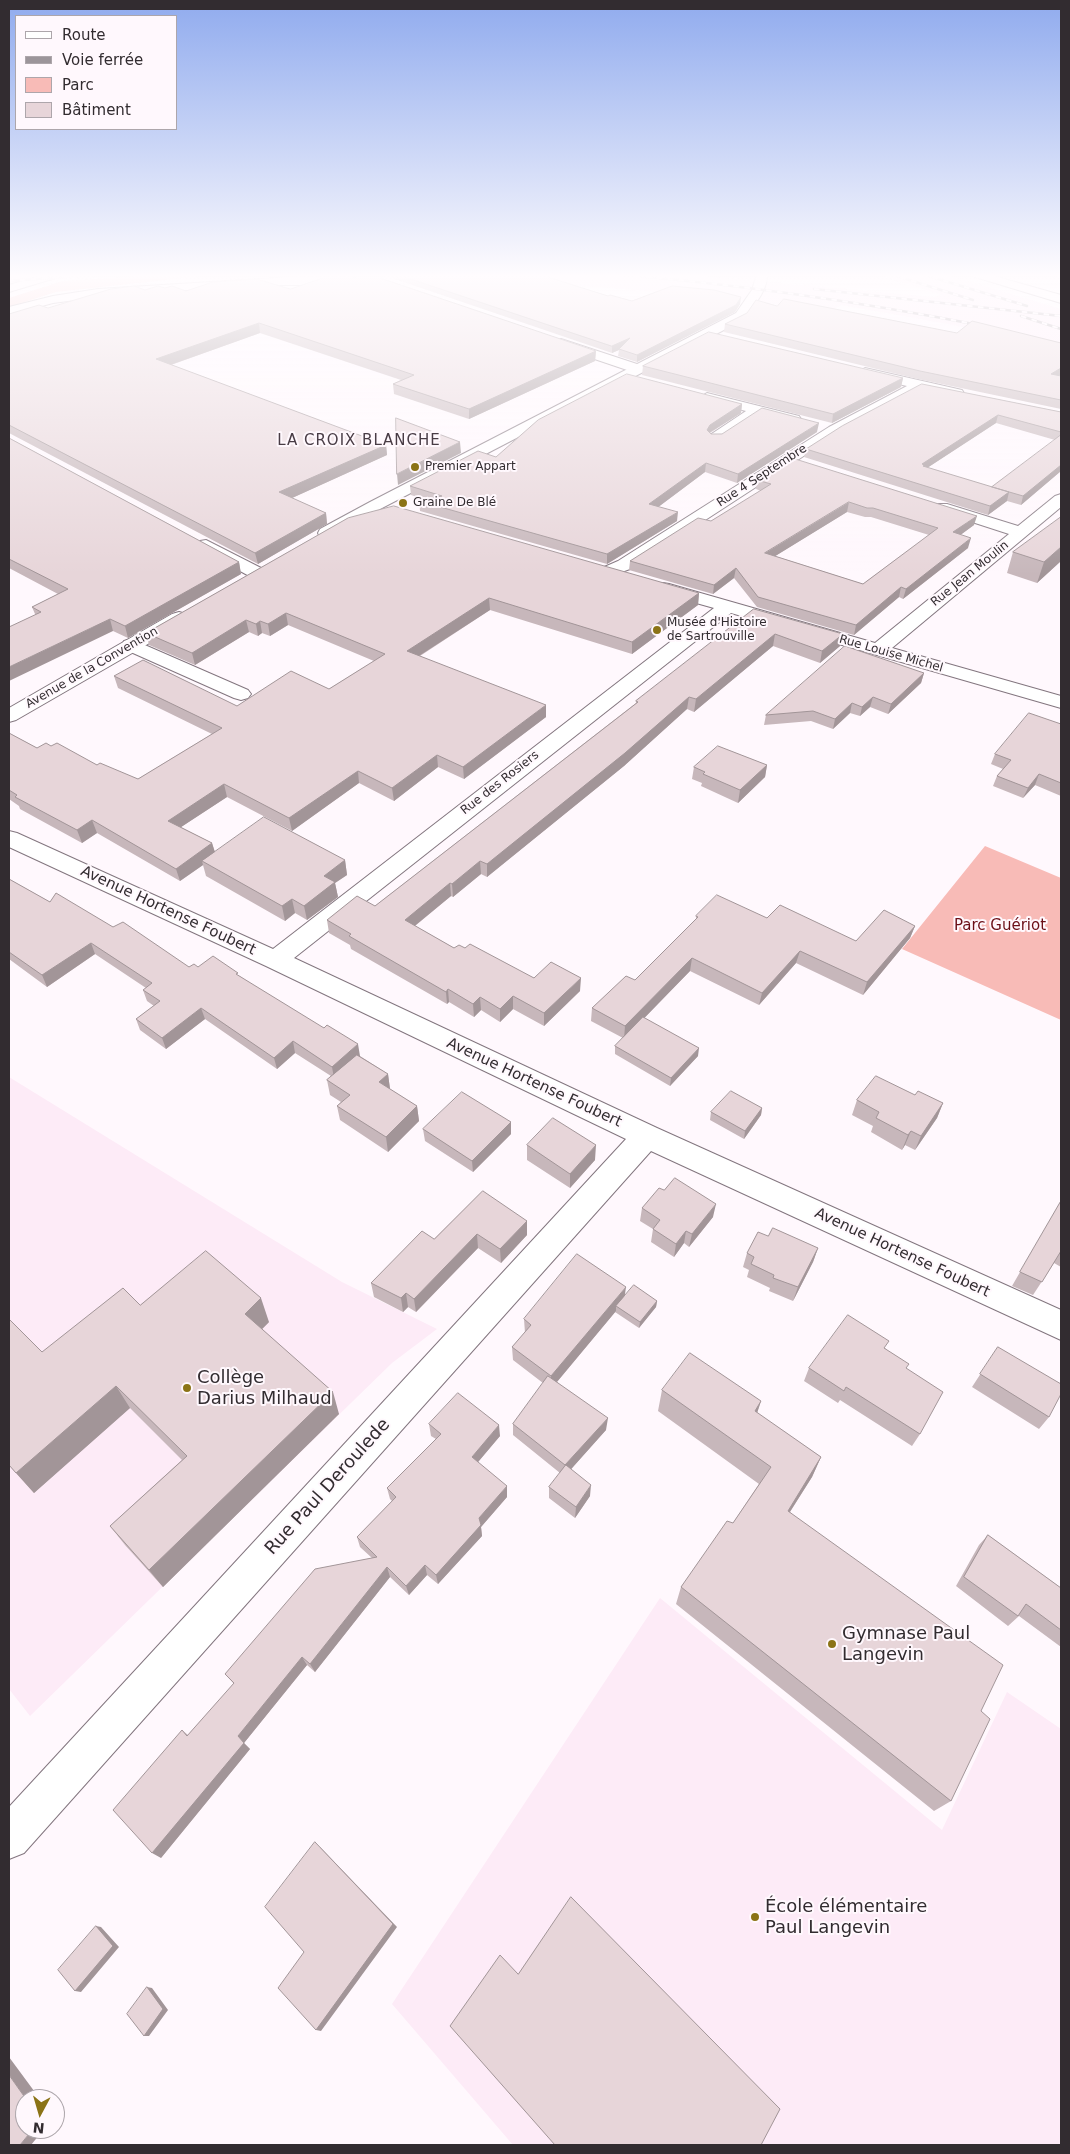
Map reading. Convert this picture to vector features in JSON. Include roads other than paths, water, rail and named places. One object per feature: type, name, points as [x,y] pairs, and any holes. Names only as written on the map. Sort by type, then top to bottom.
[{"type":"street","points":[[876,375],[970,396]]},
{"type":"street","points":[[316,539],[376,505],[636,376]]},
{"type":"street","name":"Rue 4 Septembre","points":[[602,570],[624,565],[834,430],[918,385]]},
{"type":"street","points":[[692,393],[834,430]]},
{"type":"street","points":[[715,438],[758,410]]},
{"type":"street","points":[[787,460],[806,465]]},
{"type":"street","name":"Rue Jean Moulin","points":[[878,650],[1061,499]]},
{"type":"street","points":[[927,503],[1021,532]]},
{"type":"street","points":[[376,505],[397,511]]},
{"type":"street","points":[[192,538],[257,573]]},
{"type":"street","points":[[238,584],[274,563]]},
{"type":"street","name":"Rue Louise Michel","points":[[602,570],[1061,702]]},
{"type":"street","name":"Avenue de la Convention","points":[[9,716],[197,607]]},
{"type":"street","name":"Rue des Rosiers","points":[[275,960],[727,607]]},
{"type":"street","points":[[131,645],[241,694]]},
{"type":"street","name":"Avenue Hortense Foubert","points":[[9,838],[275,960],[647,1136],[1061,1325]]},
{"type":"street","name":"Rue Paul Deroulede","points":[[9,1838],[647,1136]]},
{"type":"place","name":"Premier Appart","points":[[415,467]]},
{"type":"place","name":"Graine De Blé","points":[[403,503]]},
{"type":"place","name":"Musée d'Histoire de Sartrouville","points":[[657,630]]},
{"type":"place","name":"Collège Darius Milhaud","points":[[187,1388]]},
{"type":"place","name":"Gymnase Paul Langevin","points":[[832,1644]]},
{"type":"place","name":"École élémentaire Paul Langevin","points":[[755,1917]]},
{"type":"district","name":"LA CROIX BLANCHE","points":[[359,441]]},
{"type":"park label","name":"Parc Guériot","points":[[1000,926]]}]
